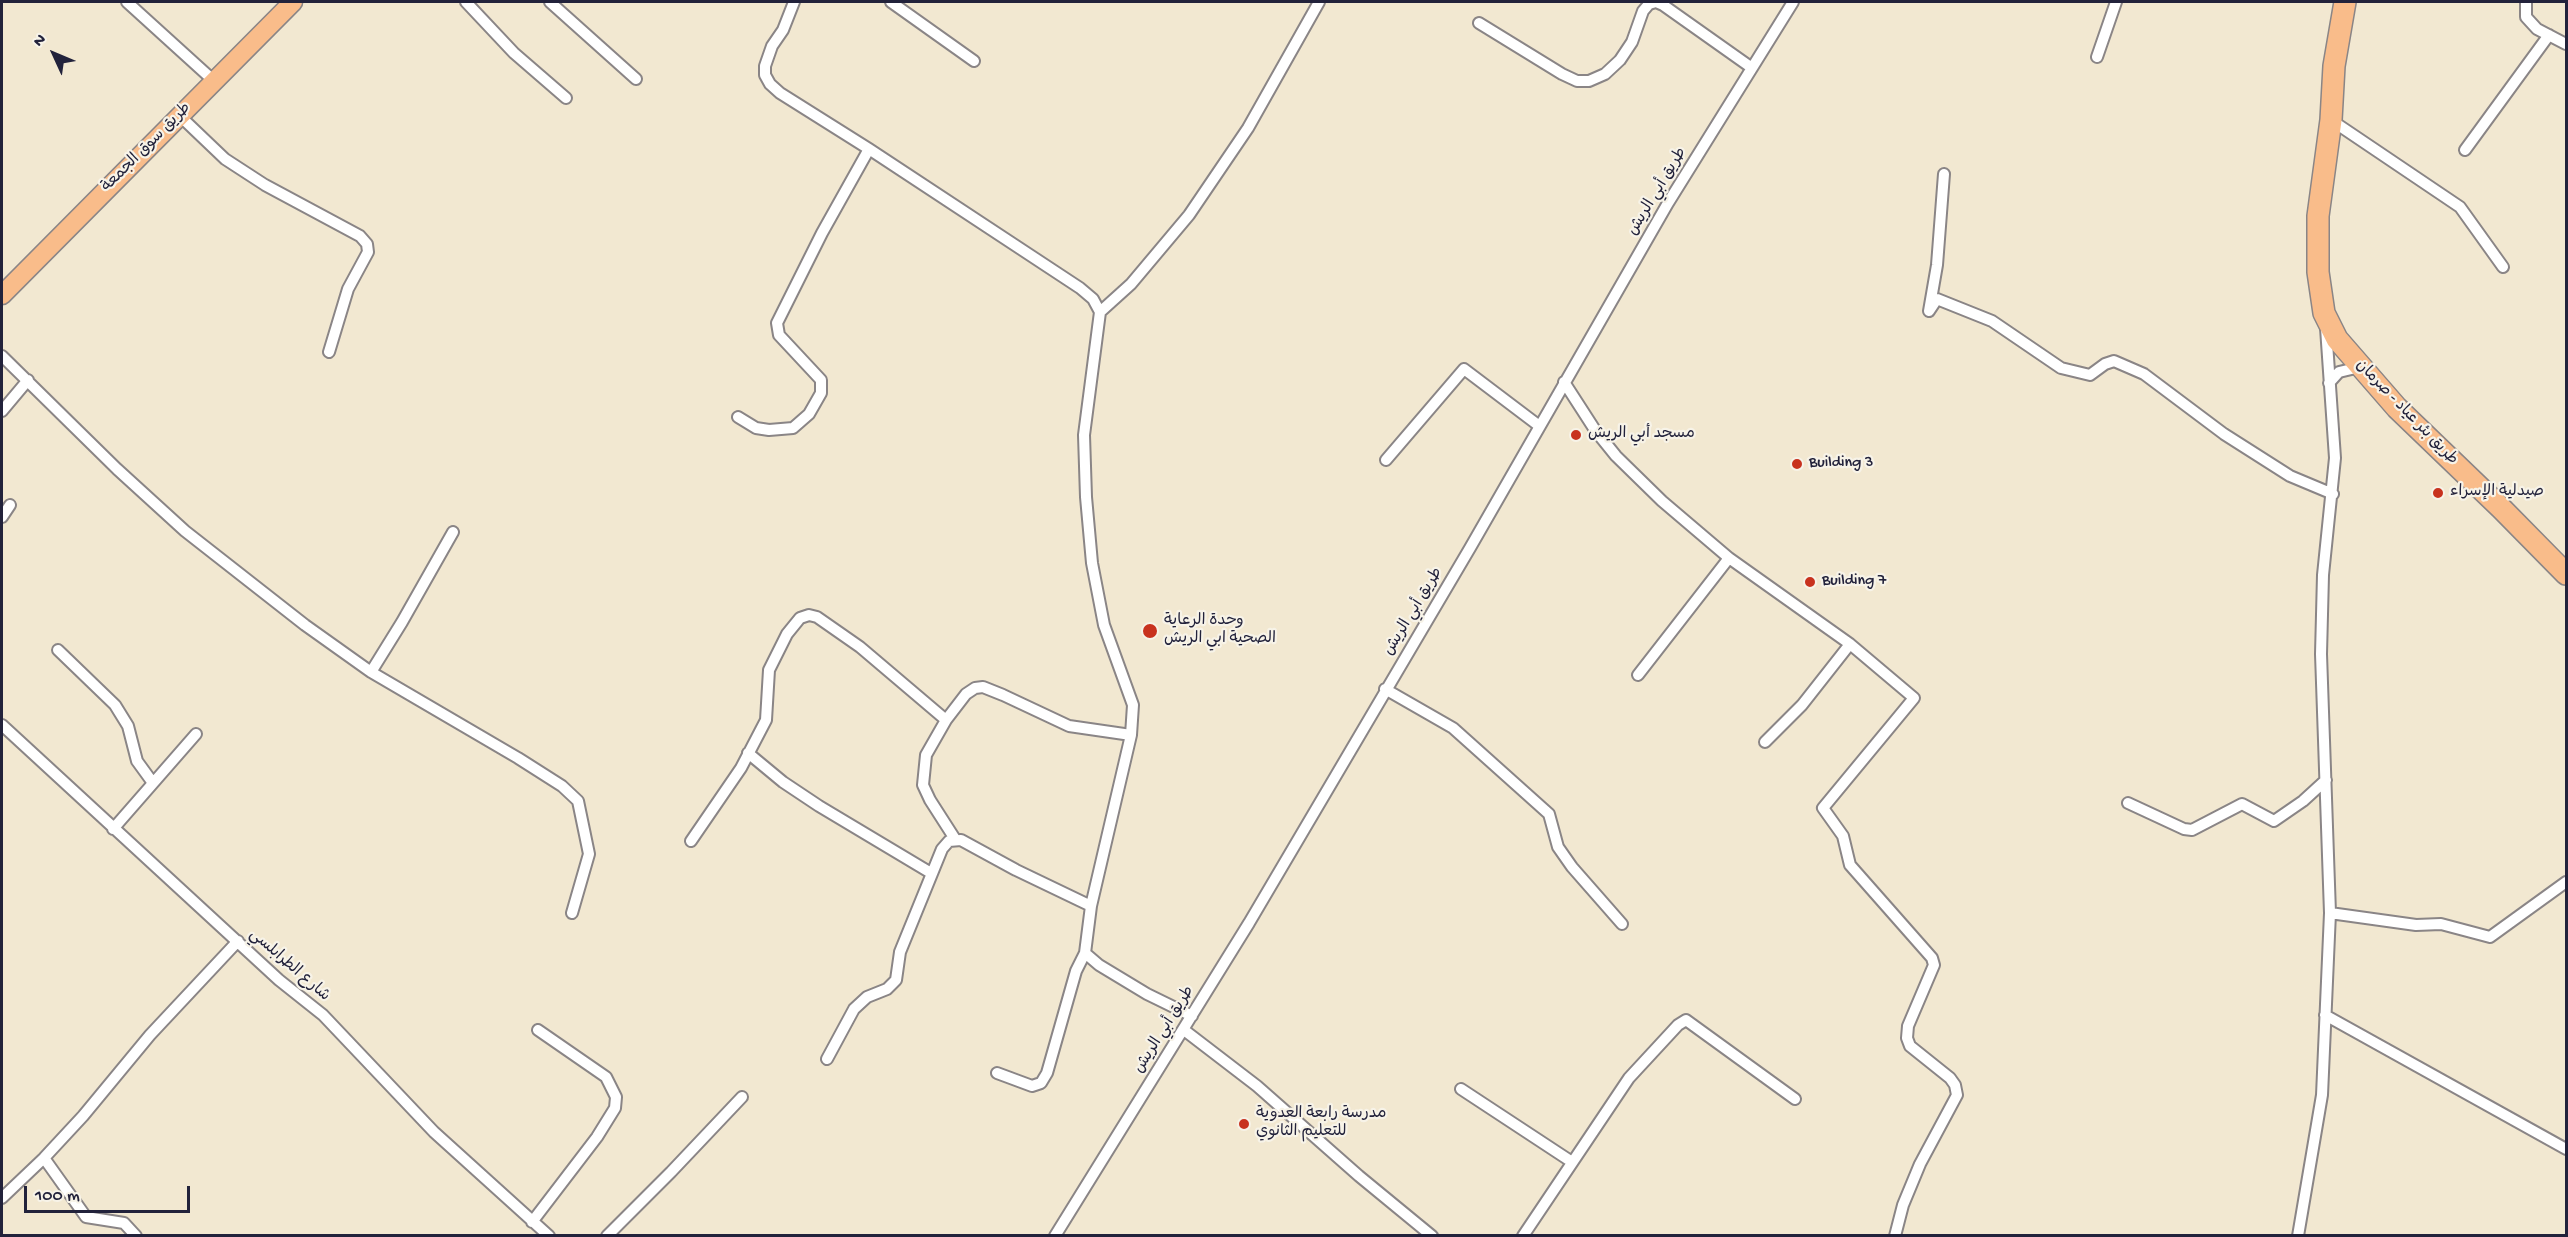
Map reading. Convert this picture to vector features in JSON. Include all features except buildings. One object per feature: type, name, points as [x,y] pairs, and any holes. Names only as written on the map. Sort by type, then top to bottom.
[{"type":"highway","name":"طريق بئر عياد - صرمان","points":[[2345,2],[2334,66],[2331,120],[2318,216],[2318,272],[2325,313],[2337,339],[2397,408],[2566,574]]},
{"type":"main road","name":"طريق سوق الجمعة","points":[[2,296],[214,81],[285,4]]},
{"type":"street","points":[[127,2],[214,81]]},
{"type":"street","points":[[466,2],[514,53],[566,98]]},
{"type":"street","points":[[550,2],[636,80]]},
{"type":"street","points":[[794,2],[783,30],[772,46],[765,66],[765,75],[780,93],[869,148],[1080,288],[1094,299],[1100,312],[1084,435],[1086,497],[1092,563],[1104,626],[1133,705],[1131,735],[1091,906],[1085,953],[1076,971],[1047,1073],[1041,1083],[1032,1086],[996,1073]]},
{"type":"street","points":[[891,2],[974,61]]},
{"type":"street","points":[[1100,312],[1131,284],[1189,214],[1248,128],[1319,2]]},
{"type":"street","points":[[1479,23],[1562,74],[1577,81],[1589,81],[1605,74],[1620,60],[1632,42],[1643,11],[1649,4],[1656,2],[1752,68]]},
{"type":"street","name":"طريق أبي الريش","points":[[1054,1236],[1184,1030],[1470,548],[1538,425],[1668,202],[1793,2]]},
{"type":"street","points":[[2097,57],[2116,2]]},
{"type":"street","points":[[2526,2],[2526,16],[2537,29],[2566,44]]},
{"type":"street","points":[[2465,150],[2549,35]]},
{"type":"street","points":[[180,116],[225,159],[266,185],[360,236],[367,244],[368,252],[348,289],[329,352]]},
{"type":"street","points":[[2331,120],[2460,207],[2503,267]]},
{"type":"street","points":[[738,417],[756,428],[769,430],[793,428],[809,414],[821,393],[821,380],[778,335],[777,322],[822,233],[869,148]]},
{"type":"street","points":[[1944,174],[1937,265],[1929,311],[1936,299],[1992,321],[2061,368],[2090,375],[2105,364],[2114,361],[2144,374],[2224,434],[2290,476],[2333,494]]},
{"type":"street","points":[[2298,1236],[2322,1095],[2330,913],[2321,654],[2323,576],[2335,458],[2325,313]]},
{"type":"street","points":[[2,356],[117,469],[185,531],[305,625],[370,672],[518,758],[562,786],[578,801],[589,854],[572,913]]},
{"type":"street","points":[[2330,383],[2339,372],[2360,367]]},
{"type":"street","points":[[1386,460],[1464,369],[1538,425]]},
{"type":"street","points":[[2,411],[28,380]]},
{"type":"street","points":[[1564,382],[1594,430],[1616,456],[1662,501],[1729,558],[1850,644],[1914,698],[1823,808],[1844,836],[1850,865],[1932,958],[1934,965],[1908,1026],[1907,1038],[1910,1046],[1950,1078],[1955,1085],[1957,1095],[1920,1164],[1903,1205],[1895,1236]]},
{"type":"street","points":[[2,517],[10,505]]},
{"type":"street","points":[[370,672],[402,622],[453,532]]},
{"type":"street","points":[[1638,675],[1729,558]]},
{"type":"street","points":[[691,841],[748,753],[766,720],[769,670],[794,624],[800,618],[809,615],[817,617],[860,647],[946,720]]},
{"type":"street","points":[[1765,742],[1802,705],[1850,644]]},
{"type":"street","points":[[58,650],[115,705],[128,726],[137,761],[153,783]]},
{"type":"street","points":[[955,839],[930,800],[923,784],[926,755],[946,720],[966,694],[975,688],[983,687],[1069,726],[1131,735]]},
{"type":"street","points":[[1385,689],[1452,728],[1549,814],[1558,847],[1572,867],[1622,924]]},
{"type":"street","name":"شارع الطرابلسي","points":[[2,725],[279,980],[323,1015],[434,1132],[549,1236]]},
{"type":"street","points":[[113,829],[196,734]]},
{"type":"street","points":[[748,753],[783,782],[819,806],[931,873]]},
{"type":"street","points":[[2128,803],[2184,829],[2192,830],[2242,804],[2274,821],[2303,801],[2326,780]]},
{"type":"street","points":[[827,1059],[854,1009],[867,997],[887,989],[896,980],[900,952],[931,873],[942,849],[949,841],[961,840],[1016,870],[1091,906]]},
{"type":"street","points":[[2330,913],[2416,925],[2441,924],[2490,937],[2566,882]]},
{"type":"street","points":[[2,1198],[83,1116],[150,1035],[238,941]]},
{"type":"street","points":[[1085,953],[1147,994],[1192,1016]]},
{"type":"street","points":[[2325,1015],[2566,1149]]},
{"type":"street","points":[[1523,1236],[1629,1078],[1678,1025],[1686,1020],[1795,1100]]},
{"type":"street","points":[[532,1222],[597,1137],[615,1108],[616,1097],[606,1077],[538,1030]]},
{"type":"street","points":[[1184,1030],[1257,1086],[1359,1176],[1432,1236]]},
{"type":"street","points":[[1461,1089],[1572,1161]]},
{"type":"street","points":[[607,1236],[742,1097]]},
{"type":"street","points":[[44,1158],[86,1217],[124,1223],[136,1236]]},
{"type":"place","name":"مسجد أبي الريش","points":[[1576,435]]},
{"type":"place","name":"Building 3","points":[[1797,464]]},
{"type":"place","name":"صيدلية الإسراء","points":[[2438,493]]},
{"type":"place","name":"Building 7","points":[[1810,582]]},
{"type":"place","name":"وحدة الرعاية الصحية ابي الريش","points":[[1150,631]]},
{"type":"place","name":"مدرسة رابعة العدوية للتعليم الثانوي","points":[[1244,1124]]}]
